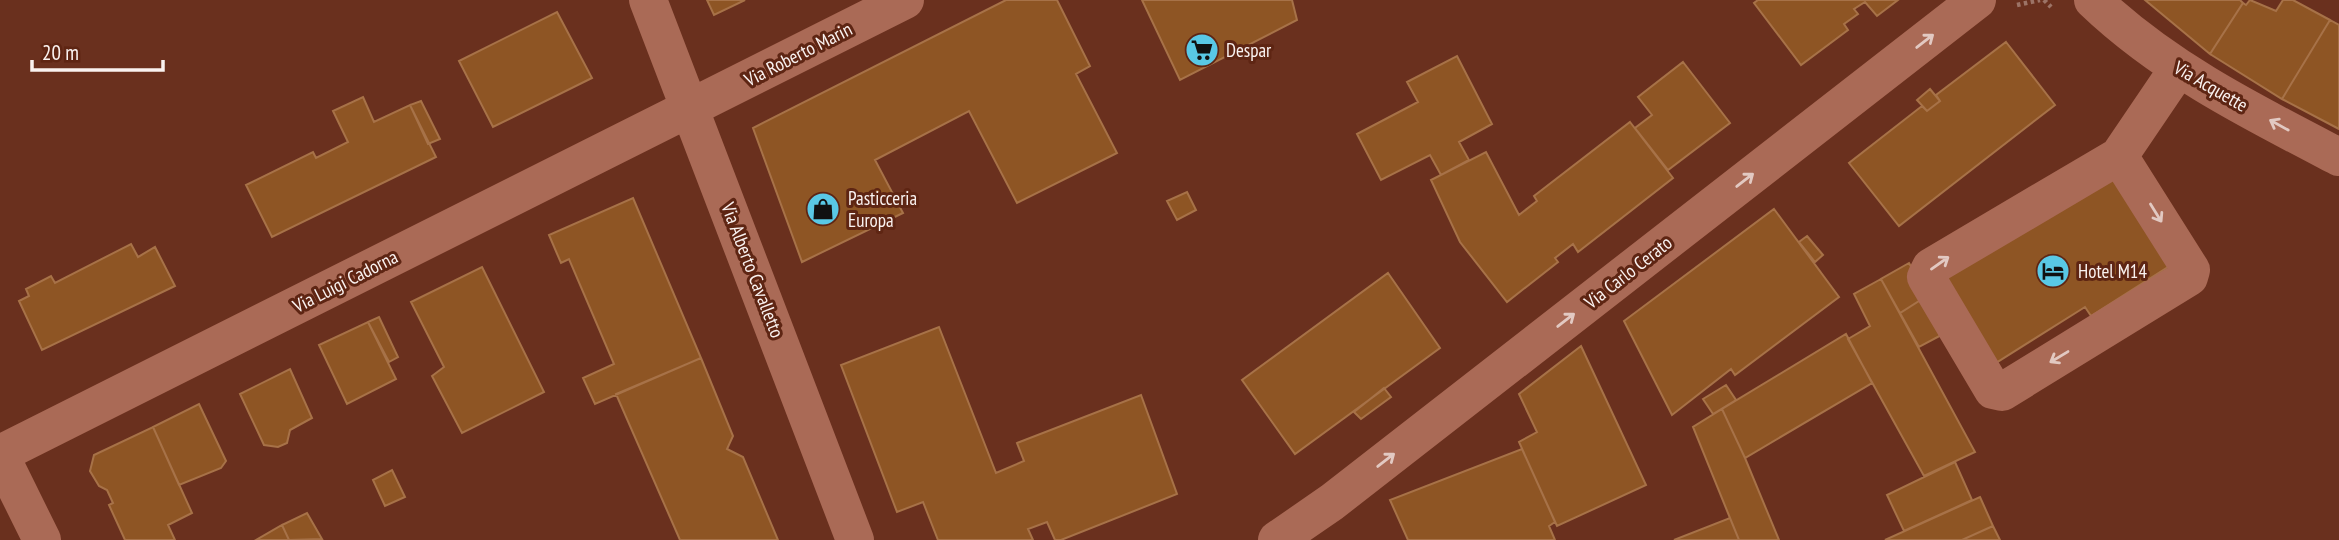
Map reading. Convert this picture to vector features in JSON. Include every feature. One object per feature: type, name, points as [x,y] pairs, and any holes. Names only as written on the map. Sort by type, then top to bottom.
[{"type":"street","name":"Via Alberto Cavalletto","points":[[648,0],[855,540]]},
{"type":"street","name":"Via Roberto Marin","points":[[690,108],[905,0]]},
{"type":"street","name":"Via Carlo Cerato","points":[[1277,540],[1332,502],[1977,0]]},
{"type":"street","name":"Via Acquette","points":[[2093,0],[2116,22],[2178,69],[2339,157]]},
{"type":"street","points":[[2119,156],[2191,270],[2189,277],[2002,391],[1993,390],[1926,277],[1931,267],[2119,156],[2178,69]]},
{"type":"street","name":"Via Luigi Cadorna","points":[[0,455],[690,108]]},
{"type":"street","points":[[0,455],[41,540]]},
{"type":"building","points":[[707,0],[745,0],[714,15]]},
{"type":"building","points":[[1006,0],[1057,0],[1090,66],[1076,74],[1117,153],[1017,203],[969,111],[875,160],[903,213],[802,262],[753,128]]},
{"type":"building","name":"Despar","points":[[1142,0],[1292,0],[1297,20],[1180,80]]},
{"type":"building","points":[[1758,0],[1898,0],[1877,16],[1865,2],[1854,9],[1858,14],[1844,24],[1848,30],[1801,65],[1754,3]]},
{"type":"building","points":[[2145,0],[2240,0],[2243,3],[2210,54]]},
{"type":"building","points":[[2250,0],[2276,11],[2283,0],[2293,0],[2330,20],[2282,99],[2210,54],[2243,3],[2246,5]]},
{"type":"building","points":[[557,12],[592,78],[493,127],[459,61]]},
{"type":"building","points":[[2330,20],[2339,25],[2339,129],[2282,99]]},
{"type":"building","points":[[2006,42],[2055,105],[1899,226],[1849,163],[1922,106],[1927,111],[1940,101],[1936,95]]},
{"type":"building","points":[[1457,56],[1492,124],[1459,142],[1469,160],[1441,175],[1430,155],[1381,180],[1357,134],[1418,102],[1407,82]]},
{"type":"building","points":[[1683,62],[1730,123],[1668,170],[1635,128],[1652,115],[1638,97]]},
{"type":"building","points":[[1930,89],[1940,101],[1927,111],[1917,100]]},
{"type":"building","points":[[363,97],[374,122],[410,105],[436,157],[272,237],[246,185],[313,152],[316,158],[348,142],[333,111]]},
{"type":"building","points":[[421,101],[440,139],[428,144],[410,105]]},
{"type":"building","points":[[1630,122],[1673,178],[1578,252],[1573,244],[1555,258],[1558,262],[1507,302],[1460,242],[1431,180],[1486,152],[1519,215],[1537,201],[1534,196]]},
{"type":"building","name":"Hotel M14","points":[[2115,175],[2171,265],[2091,316],[2085,307],[1991,366],[1935,278]]},
{"type":"building","points":[[1187,192],[1196,210],[1177,220],[1167,201]]},
{"type":"building","points":[[633,198],[701,358],[595,404],[583,378],[614,364],[569,259],[561,263],[549,235]]},
{"type":"building","points":[[1774,209],[1839,297],[1735,375],[1731,369],[1672,415],[1624,321]]},
{"type":"building","points":[[1807,236],[1823,255],[1815,262],[1799,242]]},
{"type":"building","points":[[131,244],[138,257],[155,247],[175,286],[42,350],[19,301],[29,296],[26,289],[51,276],[55,283]]},
{"type":"building","points":[[1909,263],[1927,296],[1900,313],[1881,279]]},
{"type":"building","points":[[482,267],[544,392],[462,433],[432,376],[444,367],[411,302]]},
{"type":"building","points":[[1388,273],[1440,348],[1295,454],[1242,380]]},
{"type":"building","points":[[1881,279],[1975,452],[1924,476],[1848,339],[1870,326],[1854,294]]},
{"type":"building","points":[[1927,296],[1947,332],[1919,347],[1900,313]]},
{"type":"building","points":[[379,317],[398,357],[389,362],[368,322]]},
{"type":"building","points":[[368,322],[396,379],[347,404],[319,345]]},
{"type":"building","points":[[939,327],[996,473],[1024,461],[1017,443],[1141,395],[1177,494],[1061,540],[1055,540],[1047,522],[1028,529],[1033,540],[938,540],[923,502],[897,512],[841,365]]},
{"type":"building","points":[[1846,334],[1872,383],[1745,458],[1722,409]]},
{"type":"building","points":[[1581,346],[1646,485],[1557,526],[1519,442],[1537,432],[1519,394]]},
{"type":"building","points":[[701,358],[733,436],[727,449],[743,457],[778,540],[680,540],[616,394]]},
{"type":"building","points":[[290,369],[312,418],[290,430],[287,443],[278,447],[264,445],[240,394]]},
{"type":"building","points":[[1726,385],[1736,400],[1713,414],[1703,399]]},
{"type":"building","points":[[1384,388],[1391,397],[1361,419],[1354,412]]},
{"type":"building","points":[[199,404],[226,461],[221,468],[179,485],[153,427]]},
{"type":"building","points":[[1722,409],[1779,540],[1739,540],[1693,427]]},
{"type":"building","points":[[153,427],[192,513],[168,525],[175,540],[125,540],[109,505],[113,503],[107,490],[99,486],[90,471],[94,455]]},
{"type":"building","points":[[1522,449],[1555,522],[1549,526],[1555,540],[1408,540],[1390,500]]},
{"type":"building","points":[[1955,462],[1972,500],[1904,531],[1887,495]]},
{"type":"building","points":[[392,470],[405,497],[385,506],[373,480]]},
{"type":"building","points":[[1980,497],[1993,526],[1962,540],[1885,540]]},
{"type":"building","points":[[307,513],[322,539],[289,540],[282,525]]},
{"type":"building","points":[[1730,518],[1739,540],[1674,540]]},
{"type":"building","points":[[282,525],[289,540],[256,540]]},
{"type":"building","points":[[1993,526],[2000,540],[1962,540]]},
{"type":"place","name":"Despar","points":[[1202,50]]},
{"type":"place","name":"Pasticceria Europa","points":[[823,209]]},
{"type":"place","name":"Hotel M14","points":[[2053,271]]}]
